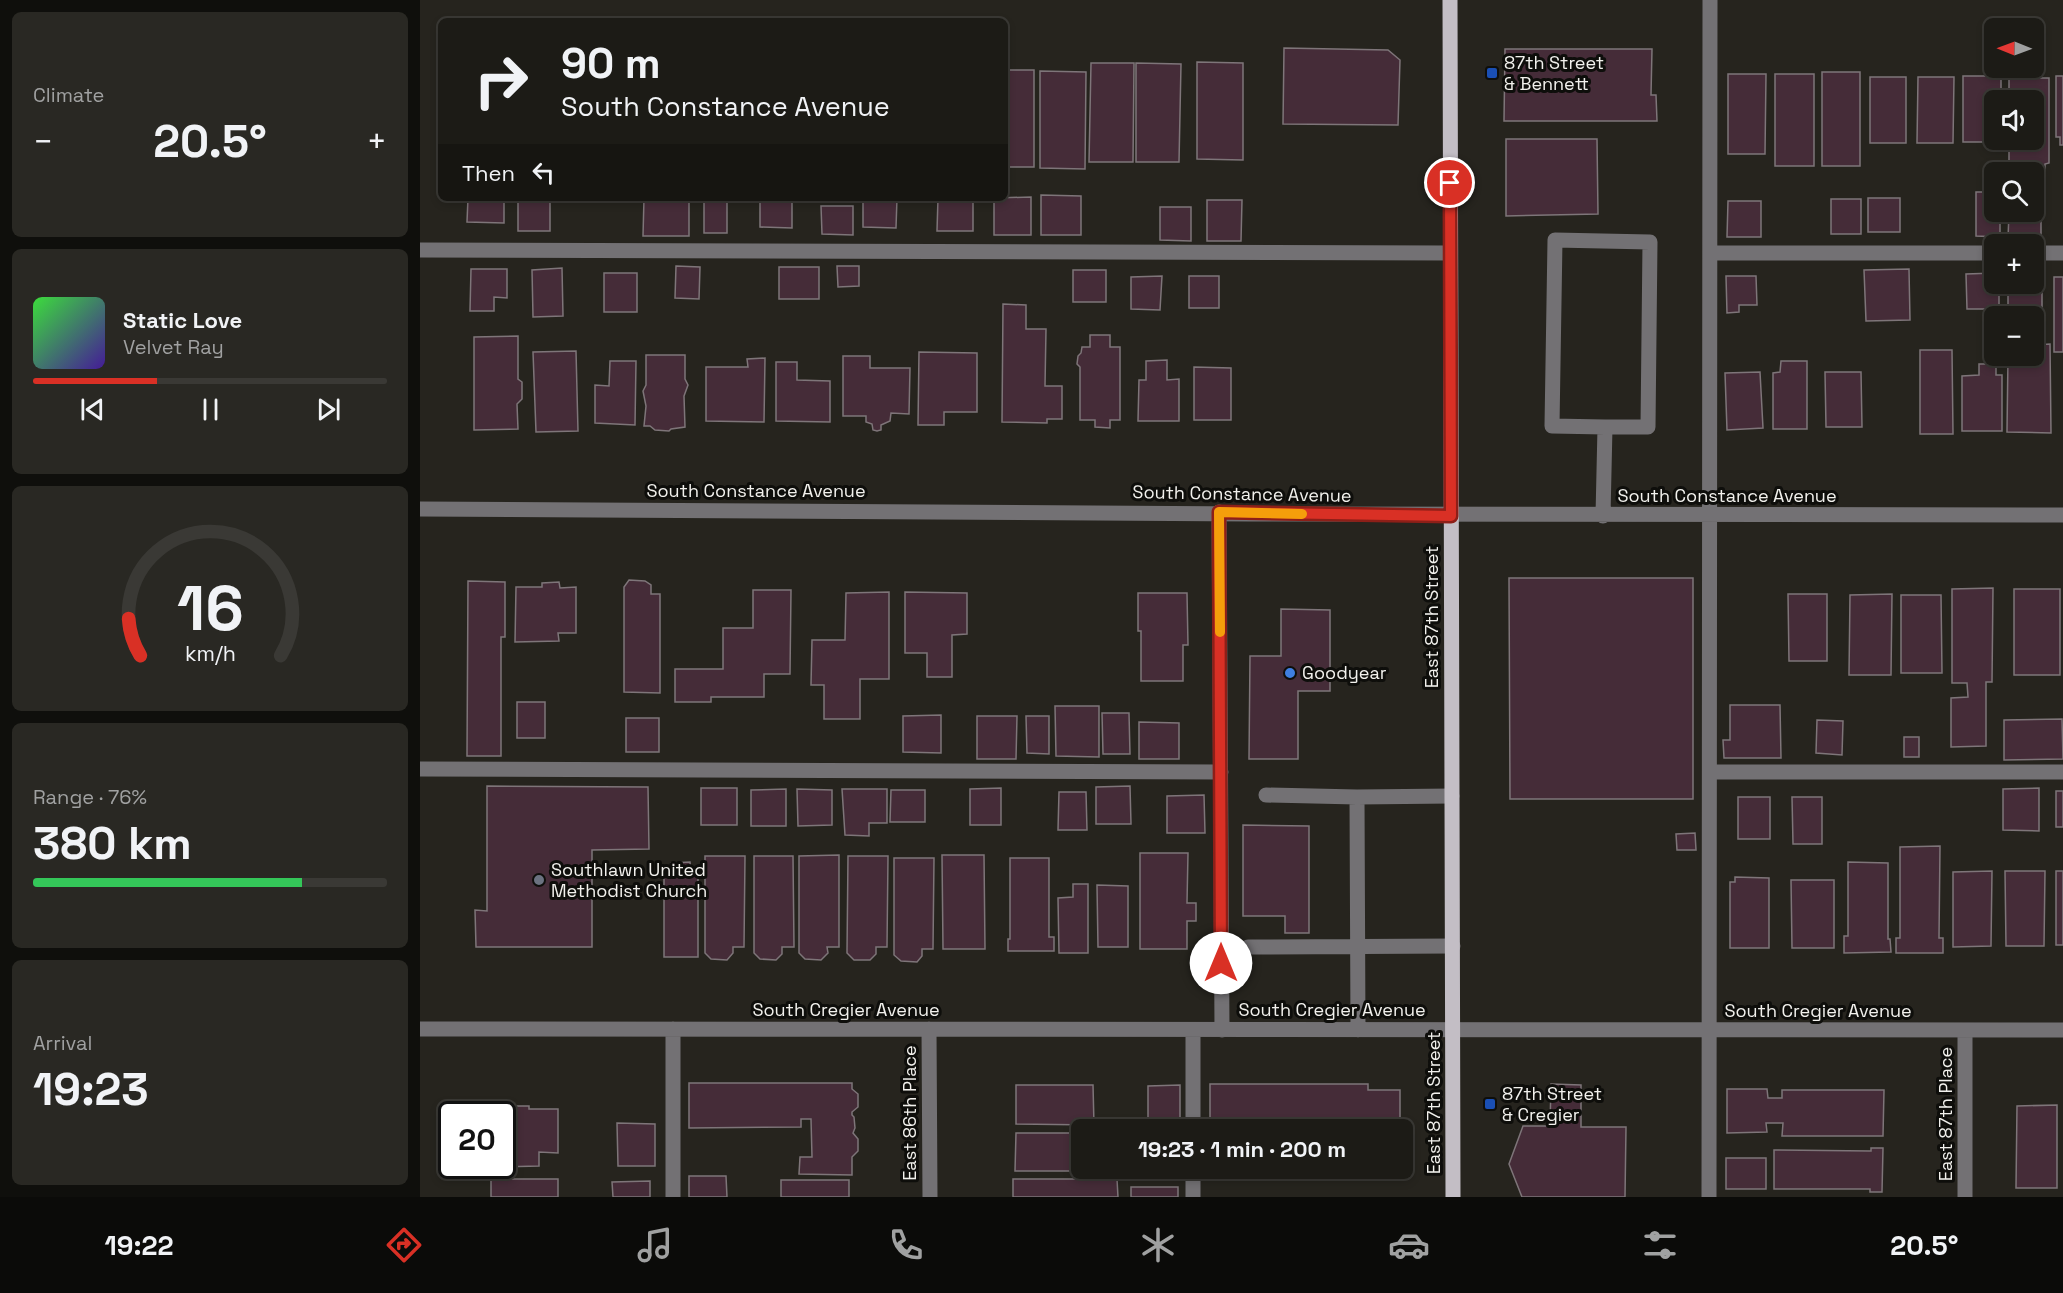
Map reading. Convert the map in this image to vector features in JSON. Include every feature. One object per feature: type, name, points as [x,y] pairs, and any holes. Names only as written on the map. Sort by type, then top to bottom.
[{"type":"main road","name":"East 87th Street","points":[[1450,0],[1454,1197]]},
{"type":"street","points":[[1709,1197],[1710,0]]},
{"type":"street","points":[[1555,240],[1650,242],[1648,427],[1605,427],[1552,426],[1555,240]]},
{"type":"street","points":[[420,250],[1450,253]]},
{"type":"street","points":[[1710,253],[1984,253]]},
{"type":"street","points":[[2044,253],[2063,253]]},
{"type":"street","points":[[1603,516],[1605,427]]},
{"type":"street","name":"South Constance Avenue","points":[[420,509],[1219,512],[1451,516],[2063,515]]},
{"type":"street","points":[[1219,512],[1222,1030]]},
{"type":"street","points":[[420,769],[1221,772]]},
{"type":"street","points":[[1710,772],[2063,772]]},
{"type":"street","points":[[1266,795],[1452,796]]},
{"type":"street","points":[[1357,797],[1358,1030]]},
{"type":"street","points":[[1248,947],[1453,946]]},
{"type":"street","name":"South Cregier Avenue","points":[[420,1029],[2063,1030]]},
{"type":"street","points":[[673,1029],[674,1197]]},
{"type":"street","name":"East 86th Place","points":[[929,1029],[930,1197]]},
{"type":"street","points":[[1193,1030],[1193,1119]]},
{"type":"street","name":"East 87th Place","points":[[1965,1030],[1965,1197]]},
{"type":"street","points":[[1193,1179],[1193,1197]]},
{"type":"building","points":[[1284,48],[1388,50],[1400,60],[1398,125],[1283,124]]},
{"type":"building","points":[[1505,49],[1652,49],[1651,95],[1656,95],[1657,121],[1504,121]]},
{"type":"building","points":[[1197,62],[1243,63],[1243,160],[1197,159]]},
{"type":"building","points":[[1091,63],[1134,63],[1133,162],[1089,162]]},
{"type":"building","points":[[1136,63],[1181,64],[1179,162],[1136,162]]},
{"type":"building","points":[[1008,70],[1034,70],[1034,167],[1008,167]]},
{"type":"building","points":[[1040,71],[1086,72],[1085,169],[1040,168]]},
{"type":"building","points":[[1822,72],[1860,72],[1860,166],[1822,166]]},
{"type":"building","points":[[1728,74],[1766,74],[1765,154],[1728,154]]},
{"type":"building","points":[[1775,74],[1814,74],[1814,166],[1775,166]]},
{"type":"building","points":[[1963,76],[2001,78],[2001,90],[1984,90],[1984,142],[1963,142]]},
{"type":"building","points":[[2056,76],[2063,76],[2063,145],[2060,145],[2060,137],[2056,137]]},
{"type":"building","points":[[1870,77],[1906,77],[1906,143],[1870,143]]},
{"type":"building","points":[[1918,77],[1954,77],[1953,143],[1917,143]]},
{"type":"building","points":[[2009,78],[2049,78],[2049,163],[2045,164],[2045,180],[2044,162],[2009,162],[2009,150],[2044,150],[2044,90],[2009,90]]},
{"type":"building","points":[[1506,139],[1597,139],[1598,214],[1506,216]]},
{"type":"building","points":[[1976,192],[1984,192],[1984,222],[2000,222],[2000,234],[1976,236]]},
{"type":"building","points":[[1041,195],[1081,196],[1081,235],[1041,235]]},
{"type":"building","points":[[1031,197],[1031,235],[994,235],[994,201],[1008,201],[1008,198]]},
{"type":"building","points":[[1868,198],[1900,198],[1900,232],[1868,232]]},
{"type":"building","points":[[1831,199],[1861,199],[1861,234],[1831,234]]},
{"type":"building","points":[[1207,200],[1242,200],[1241,241],[1207,241]]},
{"type":"building","points":[[468,201],[504,201],[504,223],[467,222]]},
{"type":"building","points":[[518,201],[550,201],[550,231],[518,231]]},
{"type":"building","points":[[644,201],[689,201],[689,236],[643,236]]},
{"type":"building","points":[[704,201],[727,201],[727,233],[704,233]]},
{"type":"building","points":[[760,201],[792,201],[792,228],[760,227]]},
{"type":"building","points":[[863,201],[897,201],[896,228],[863,227]]},
{"type":"building","points":[[938,201],[973,201],[973,231],[937,231]]},
{"type":"building","points":[[1728,201],[1761,201],[1761,237],[1727,237]]},
{"type":"building","points":[[821,206],[853,206],[853,235],[822,234]]},
{"type":"building","points":[[1160,207],[1191,207],[1191,241],[1160,240]]},
{"type":"building","points":[[2009,222],[2041,222],[2041,234],[2008,234]]},
{"type":"building","points":[[676,266],[700,267],[699,299],[675,298]]},
{"type":"building","points":[[837,266],[859,266],[859,286],[838,287]]},
{"type":"building","points":[[779,267],[819,267],[819,299],[779,299]]},
{"type":"building","points":[[562,268],[563,316],[533,317],[532,270]]},
{"type":"building","points":[[471,269],[507,269],[507,298],[494,297],[494,311],[470,311]]},
{"type":"building","points":[[1909,269],[1910,320],[1866,321],[1864,270]]},
{"type":"building","points":[[1073,270],[1106,270],[1106,302],[1073,302]]},
{"type":"building","points":[[604,273],[637,273],[637,312],[604,312]]},
{"type":"building","points":[[1984,273],[1984,294],[1999,294],[1999,306],[1967,309],[1966,274]]},
{"type":"building","points":[[1162,276],[1160,310],[1131,309],[1131,277]]},
{"type":"building","points":[[1189,276],[1219,276],[1219,308],[1189,308]]},
{"type":"building","points":[[1726,276],[1756,276],[1757,305],[1739,305],[1739,312],[1727,313]]},
{"type":"building","points":[[2054,277],[2063,277],[2063,352],[2054,352]]},
{"type":"building","points":[[2008,294],[2042,294],[2042,306],[2008,306]]},
{"type":"building","points":[[1003,304],[1026,305],[1026,329],[1046,329],[1045,386],[1062,386],[1062,419],[1047,419],[1047,423],[1002,422]]},
{"type":"building","points":[[1090,335],[1110,335],[1110,347],[1120,347],[1120,420],[1110,420],[1110,428],[1095,427],[1095,420],[1080,420],[1080,367],[1077,364],[1082,347],[1090,347]]},
{"type":"building","points":[[518,336],[518,379],[522,382],[522,399],[517,404],[518,429],[474,430],[474,337]]},
{"type":"building","points":[[2044,344],[2050,344],[2051,433],[2007,432],[2008,366],[2044,366]]},
{"type":"building","points":[[1920,350],[1952,350],[1953,434],[1920,434]]},
{"type":"building","points":[[576,351],[578,431],[536,432],[533,352]]},
{"type":"building","points":[[919,352],[977,353],[977,412],[944,412],[944,425],[918,425]]},
{"type":"building","points":[[646,355],[685,355],[685,379],[688,385],[684,396],[685,427],[669,431],[644,426],[646,406],[643,391],[646,385]]},
{"type":"building","points":[[843,356],[870,356],[870,368],[910,368],[909,414],[891,413],[890,421],[881,425],[881,430],[877,431],[873,430],[872,424],[866,422],[866,416],[843,416]]},
{"type":"building","points":[[765,358],[764,422],[706,421],[706,367],[748,367],[747,359]]},
{"type":"building","points":[[1167,360],[1167,380],[1179,379],[1179,421],[1138,421],[1139,380],[1146,380],[1146,361]]},
{"type":"building","points":[[610,361],[636,361],[635,425],[595,423],[595,385],[609,386]]},
{"type":"building","points":[[1781,361],[1807,361],[1807,429],[1773,429],[1773,373],[1780,372]]},
{"type":"building","points":[[776,362],[797,362],[797,380],[830,381],[830,422],[776,421]]},
{"type":"building","points":[[1979,364],[1984,364],[1984,366],[1996,366],[1996,375],[2002,375],[2002,431],[1962,431],[1962,376],[1979,375]]},
{"type":"building","points":[[1194,367],[1231,368],[1231,420],[1194,420]]},
{"type":"building","points":[[1760,372],[1763,428],[1727,430],[1725,373]]},
{"type":"building","points":[[1825,372],[1861,372],[1862,427],[1826,427]]},
{"type":"building","points":[[1509,578],[1693,578],[1693,799],[1510,799]]},
{"type":"building","points":[[629,580],[645,581],[651,585],[651,594],[660,594],[660,693],[624,692],[624,587]]},
{"type":"building","points":[[468,581],[505,582],[505,637],[501,637],[501,756],[467,756]]},
{"type":"building","points":[[559,582],[560,588],[576,587],[576,633],[558,633],[559,641],[515,642],[516,587],[542,587],[542,583]]},
{"type":"building","points":[[1993,588],[1992,682],[1986,682],[1986,746],[1951,747],[1951,698],[1968,697],[1967,683],[1952,683],[1952,589]]},
{"type":"building","points":[[2014,589],[2060,589],[2060,675],[2014,675]]},
{"type":"building","points":[[753,590],[791,590],[790,674],[764,674],[764,697],[711,697],[711,702],[675,702],[675,669],[723,669],[723,628],[753,628]]},
{"type":"building","points":[[889,592],[889,679],[860,679],[860,719],[824,719],[824,685],[811,685],[812,640],[845,640],[846,593]]},
{"type":"building","points":[[905,592],[967,593],[967,634],[952,635],[952,677],[927,677],[927,653],[905,653]]},
{"type":"building","points":[[1138,593],[1187,593],[1188,645],[1183,645],[1183,681],[1141,681]]},
{"type":"building","points":[[1788,594],[1827,594],[1827,661],[1789,661]]},
{"type":"building","points":[[1892,594],[1891,675],[1849,675],[1850,595]]},
{"type":"building","points":[[1901,595],[1941,595],[1942,673],[1901,673]]},
{"type":"building","name":"Goodyear","points":[[1281,609],[1330,610],[1330,691],[1298,691],[1298,759],[1249,759],[1250,656],[1281,656]]},
{"type":"building","points":[[517,702],[545,702],[545,738],[517,738]]},
{"type":"building","points":[[1730,705],[1780,705],[1781,758],[1724,758],[1723,740],[1730,740]]},
{"type":"building","points":[[1055,706],[1099,706],[1099,757],[1056,756]]},
{"type":"building","points":[[1102,713],[1129,713],[1130,754],[1103,754]]},
{"type":"building","points":[[941,715],[941,753],[903,752],[903,716]]},
{"type":"building","points":[[977,716],[1017,716],[1016,759],[977,759]]},
{"type":"building","points":[[1026,716],[1049,716],[1049,754],[1027,753]]},
{"type":"building","points":[[626,718],[659,718],[659,752],[626,752]]},
{"type":"building","points":[[2062,719],[2063,759],[2004,760],[2004,720]]},
{"type":"building","points":[[1817,720],[1843,721],[1842,755],[1816,753]]},
{"type":"building","points":[[1139,722],[1179,723],[1179,759],[1139,759]]},
{"type":"building","points":[[1904,737],[1919,737],[1919,757],[1904,757]]},
{"type":"building","name":"Southlawn United Methodist Church","points":[[487,786],[648,787],[649,849],[592,850],[592,947],[476,947],[475,910],[487,911]]},
{"type":"building","points":[[1130,786],[1131,824],[1096,824],[1096,787]]},
{"type":"building","points":[[701,788],[737,788],[737,825],[701,825]]},
{"type":"building","points":[[1001,788],[1001,825],[970,825],[970,789]]},
{"type":"building","points":[[2039,788],[2039,831],[2003,830],[2003,789]]},
{"type":"building","points":[[786,789],[786,826],[751,826],[751,790]]},
{"type":"building","points":[[797,789],[832,790],[832,825],[798,826]]},
{"type":"building","points":[[842,789],[887,789],[887,823],[869,823],[869,836],[845,835]]},
{"type":"building","points":[[891,790],[925,790],[925,822],[890,822]]},
{"type":"building","points":[[2056,791],[2063,791],[2063,827],[2056,827]]},
{"type":"building","points":[[1059,792],[1086,792],[1087,830],[1058,830]]},
{"type":"building","points":[[1204,795],[1205,833],[1167,833],[1167,796]]},
{"type":"building","points":[[1738,797],[1770,797],[1770,839],[1738,839]]},
{"type":"building","points":[[1792,797],[1822,797],[1822,844],[1793,844]]},
{"type":"building","points":[[1243,825],[1309,826],[1309,933],[1285,933],[1285,916],[1243,916]]},
{"type":"building","points":[[1695,833],[1696,850],[1677,850],[1676,834]]},
{"type":"building","points":[[1940,846],[1939,938],[1943,938],[1943,953],[1896,953],[1896,938],[1900,938],[1900,847]]},
{"type":"building","points":[[1140,853],[1188,853],[1187,903],[1196,903],[1196,921],[1187,921],[1187,949],[1140,949]]},
{"type":"building","points":[[839,855],[839,947],[827,947],[828,953],[821,960],[805,959],[799,953],[799,856]]},
{"type":"building","points":[[942,855],[984,855],[985,949],[943,949]]},
{"type":"building","points":[[705,856],[745,856],[744,947],[733,947],[733,953],[727,960],[711,959],[705,953]]},
{"type":"building","points":[[754,856],[793,856],[794,947],[782,947],[782,954],[776,960],[760,959],[754,953]]},
{"type":"building","points":[[848,856],[888,856],[887,947],[876,947],[876,954],[870,960],[854,960],[847,953]]},
{"type":"building","points":[[894,858],[934,858],[933,949],[922,949],[922,956],[917,962],[901,961],[894,955]]},
{"type":"building","points":[[1010,858],[1049,858],[1049,937],[1054,937],[1054,951],[1008,951]]},
{"type":"building","points":[[690,862],[691,873],[698,873],[698,957],[664,957],[664,874],[670,874],[671,863]]},
{"type":"building","points":[[1848,862],[1888,863],[1888,939],[1890,939],[1891,952],[1844,953],[1844,936],[1848,936]]},
{"type":"building","points":[[1992,871],[1991,946],[1953,947],[1953,872]]},
{"type":"building","points":[[2005,871],[2045,871],[2044,946],[2006,946]]},
{"type":"building","points":[[2056,871],[2063,871],[2063,945],[2056,945]]},
{"type":"building","points":[[1735,877],[1769,878],[1769,948],[1730,948],[1730,882],[1735,882]]},
{"type":"building","points":[[1791,880],[1834,880],[1834,948],[1792,948]]},
{"type":"building","points":[[1073,884],[1088,884],[1088,953],[1059,953],[1058,898],[1073,897]]},
{"type":"building","points":[[1097,885],[1128,886],[1128,947],[1098,947]]},
{"type":"building","points":[[689,1083],[852,1083],[852,1089],[858,1094],[858,1107],[852,1115],[855,1128],[853,1133],[858,1139],[858,1151],[852,1157],[852,1175],[799,1174],[800,1157],[812,1157],[811,1119],[801,1119],[801,1127],[689,1128]]},
{"type":"building","points":[[1210,1084],[1368,1084],[1368,1090],[1400,1090],[1400,1119],[1210,1119]]},
{"type":"building","points":[[1551,1084],[1581,1085],[1581,1127],[1626,1127],[1625,1197],[1522,1197],[1509,1164],[1523,1126],[1550,1126]]},
{"type":"building","points":[[1016,1085],[1093,1085],[1094,1119],[1071,1119],[1071,1125],[1016,1124]]},
{"type":"building","points":[[1180,1085],[1180,1119],[1148,1119],[1148,1086]]},
{"type":"building","points":[[1727,1089],[1767,1089],[1768,1098],[1782,1098],[1782,1090],[1884,1090],[1883,1136],[1782,1136],[1783,1123],[1766,1123],[1767,1132],[1727,1133]]},
{"type":"building","points":[[2057,1105],[2057,1188],[2016,1188],[2017,1106]]},
{"type":"building","points":[[516,1106],[529,1106],[529,1109],[558,1109],[558,1153],[539,1152],[539,1166],[516,1167]]},
{"type":"building","points":[[617,1123],[655,1124],[655,1166],[618,1166]]},
{"type":"building","points":[[1016,1133],[1071,1133],[1071,1171],[1015,1171]]},
{"type":"building","points":[[1871,1148],[1883,1148],[1882,1192],[1870,1192],[1870,1189],[1774,1189],[1774,1150],[1871,1151]]},
{"type":"building","points":[[1726,1158],[1766,1158],[1766,1189],[1726,1189]]},
{"type":"building","points":[[689,1176],[726,1176],[727,1197],[689,1197]]},
{"type":"building","points":[[491,1179],[558,1179],[558,1197],[491,1197]]},
{"type":"building","points":[[1013,1179],[1117,1179],[1118,1197],[1013,1197]]},
{"type":"building","points":[[781,1180],[849,1180],[849,1197],[781,1197]]},
{"type":"building","points":[[650,1181],[650,1197],[613,1197],[612,1182]]},
{"type":"building","points":[[1131,1187],[1178,1187],[1178,1197],[1131,1197]]},
{"type":"slow traffic","points":[[1220,632],[1219,512],[1302,514]]},
{"type":"place","name":"87th Street & Bennett","points":[[1492,73]]},
{"type":"place","name":"Goodyear","points":[[1290,673]]},
{"type":"place","name":"Southlawn United Methodist Church","points":[[539,880]]},
{"type":"place","name":"87th Street & Cregier","points":[[1490,1104]]},
{"type":"route","points":[[1221,963],[1219,512],[1451,516],[1450,183]]}]
